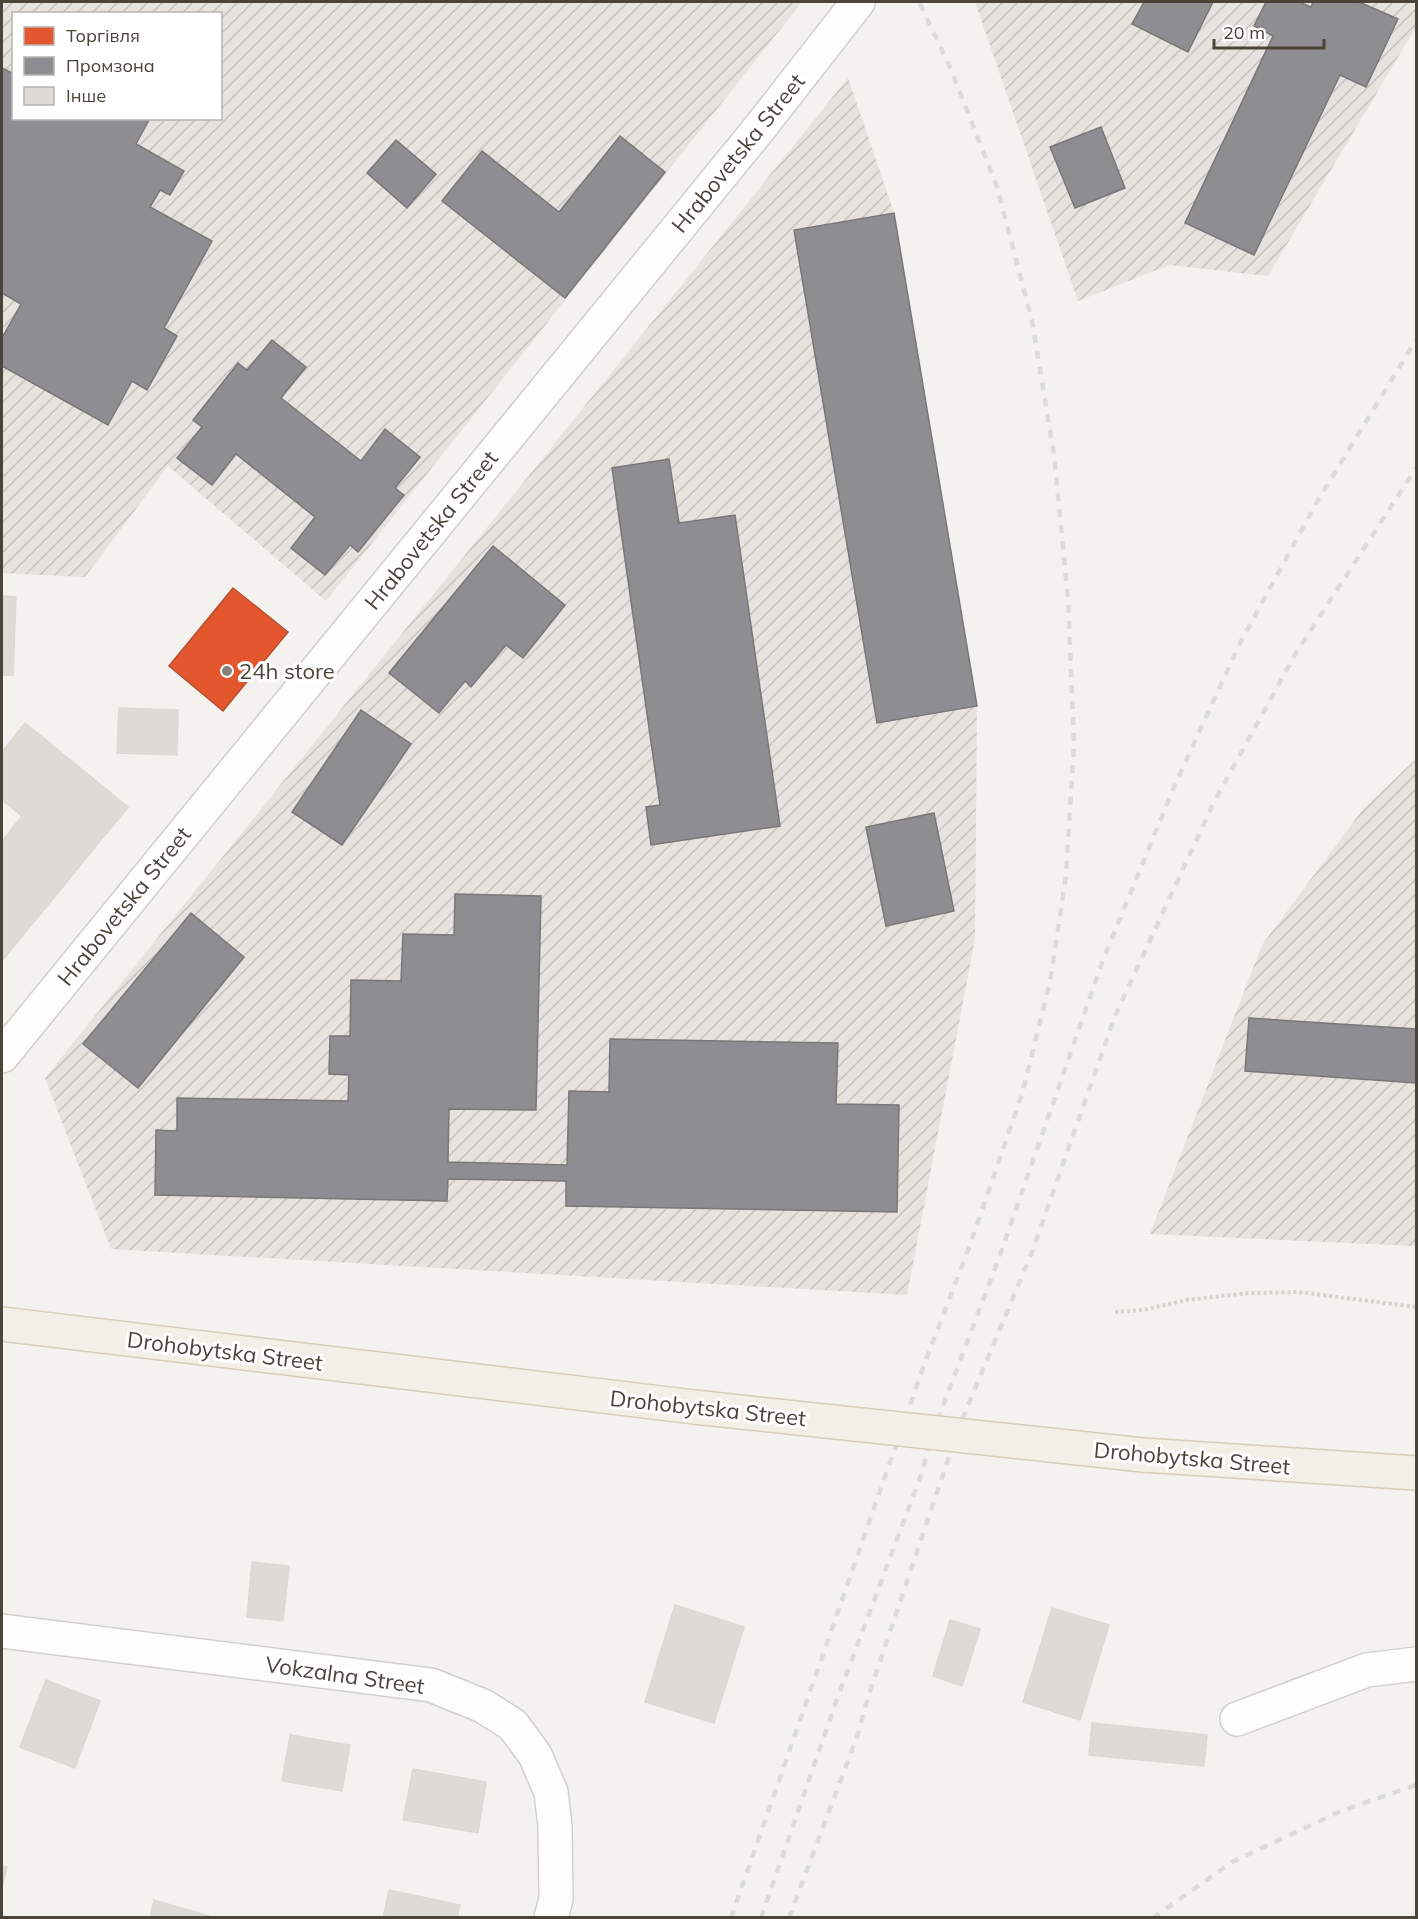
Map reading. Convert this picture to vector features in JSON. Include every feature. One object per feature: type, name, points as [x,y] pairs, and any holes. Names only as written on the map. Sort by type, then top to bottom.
[{"type":"main road","name":"Drohobytska Street","points":[[2,1324],[694,1407],[1143,1455],[1416,1473]]},
{"type":"street","name":"Hrabovetska Street","points":[[2,1056],[758,130],[858,2]]},
{"type":"street","name":"Vokzalna Street","points":[[2,1630],[430,1685],[483,1706],[513,1725],[536,1755],[551,1792],[555,1826],[556,1899],[551,1917]]},
{"type":"street","points":[[1237,1719],[1367,1670],[1416,1664]]},
{"type":"path","points":[[1115,1312],[1143,1310],[1187,1300],[1249,1293],[1289,1292],[1416,1307]]},
{"type":"shaded area","points":[[2,2],[802,2],[326,601],[168,466],[85,577],[2,573]]},
{"type":"shaded area","points":[[975,2],[1416,2],[1416,27],[1268,276],[1169,265],[1078,301]]},
{"type":"shaded area","points":[[848,78],[894,213],[977,706],[975,939],[907,1295],[111,1249],[45,1078]]},
{"type":"shaded area","points":[[1416,759],[1416,1246],[1150,1234],[1262,945],[1363,809]]},
{"type":"building: Торгівля","points":[[233,588],[288,632],[223,711],[169,666]]},
{"type":"building: Промзона","points":[[1144,2],[1213,2],[1188,52],[1132,24]]},
{"type":"building: Промзона","points":[[1266,2],[1299,2],[1311,7],[1313,2],[1359,2],[1398,19],[1366,87],[1340,75],[1254,255],[1185,223],[1273,36],[1254,26]]},
{"type":"building: Промзона","points":[[2,68],[12,73],[12,120],[149,120],[136,144],[184,171],[170,195],[160,190],[150,207],[212,241],[164,328],[177,336],[147,390],[132,381],[108,425],[2,366],[2,338],[21,304],[2,293]]},
{"type":"building: Промзона","points":[[1101,127],[1125,188],[1075,208],[1050,147]]},
{"type":"building: Промзона","points":[[620,136],[665,172],[565,298],[442,201],[482,151],[559,212]]},
{"type":"building: Промзона","points":[[396,140],[436,174],[407,208],[367,173]]},
{"type":"building: Промзона","points":[[894,213],[977,706],[877,723],[794,230]]},
{"type":"building: Промзона","points":[[272,340],[306,367],[281,398],[361,461],[385,429],[420,457],[395,488],[404,495],[358,552],[350,545],[325,575],[291,548],[315,517],[236,454],[212,485],[177,458],[202,427],[193,420],[238,363],[247,370]]},
{"type":"building: Промзона","points":[[669,459],[679,523],[735,515],[780,826],[651,845],[646,807],[660,805],[612,468]]},
{"type":"building: Промзона","points":[[493,546],[565,605],[523,658],[506,645],[471,687],[465,681],[439,713],[389,673]]},
{"type":"building: Промзона","points":[[361,710],[411,744],[342,845],[292,812]]},
{"type":"building: Промзона","points":[[934,813],[954,911],[886,926],[866,827]]},
{"type":"building: Промзона","points":[[455,894],[541,896],[536,1110],[449,1109],[448,1162],[567,1165],[569,1091],[609,1092],[610,1039],[838,1043],[836,1104],[899,1105],[897,1212],[566,1206],[566,1181],[448,1179],[447,1201],[155,1195],[156,1130],[177,1131],[177,1098],[348,1101],[349,1075],[329,1074],[330,1036],[350,1036],[351,980],[401,981],[403,934],[454,935]]},
{"type":"building: Промзона","points":[[191,913],[244,957],[138,1088],[83,1044]]},
{"type":"building: Промзона","points":[[1249,1018],[1416,1029],[1416,1083],[1245,1071]]},
{"type":"building: Інше","points":[[2,596],[16,597],[13,675],[2,675]]},
{"type":"building: Інше","points":[[119,708],[178,710],[177,755],[117,753]]},
{"type":"building: Інше","points":[[25,723],[128,807],[2,961],[2,841],[22,816],[2,800],[2,752]]},
{"type":"building: Інше","points":[[252,1562],[289,1566],[283,1621],[247,1617]]},
{"type":"building: Інше","points":[[675,1605],[744,1627],[714,1723],[645,1702]]},
{"type":"building: Інше","points":[[1052,1608],[1109,1625],[1080,1720],[1023,1702]]},
{"type":"building: Інше","points":[[950,1620],[980,1629],[962,1686],[933,1676]]},
{"type":"building: Інше","points":[[46,1680],[100,1701],[75,1768],[20,1747]]},
{"type":"building: Інше","points":[[1092,1723],[1207,1735],[1204,1766],[1089,1755]]},
{"type":"building: Інше","points":[[290,1735],[350,1745],[342,1791],[282,1781]]},
{"type":"building: Інше","points":[[413,1769],[486,1782],[478,1833],[403,1820]]},
{"type":"building: Інше","points":[[2,1866],[7,1867],[2,1886]]},
{"type":"building: Інше","points":[[389,1890],[460,1905],[457,1918],[383,1918]]},
{"type":"building: Інше","points":[[154,1900],[216,1918],[150,1918]]},
{"type":"railway","points":[[731,1918],[924,1365],[970,1245],[1022,1094],[1050,982],[1066,876],[1074,743],[1068,599],[1054,455],[1032,321],[997,187],[950,67],[919,2]]},
{"type":"railway","points":[[761,1918],[836,1702],[1000,1255],[1103,960],[1174,787],[1240,643],[1318,500],[1416,340]]},
{"type":"railway","points":[[789,1918],[858,1734],[868,1697],[959,1427],[1032,1252],[1115,1016],[1214,802],[1296,653],[1416,468]]},
{"type":"railway","points":[[1153,1918],[1232,1862],[1341,1811],[1416,1785]]},
{"type":"place","name":"24h store","points":[[227,671]]}]
